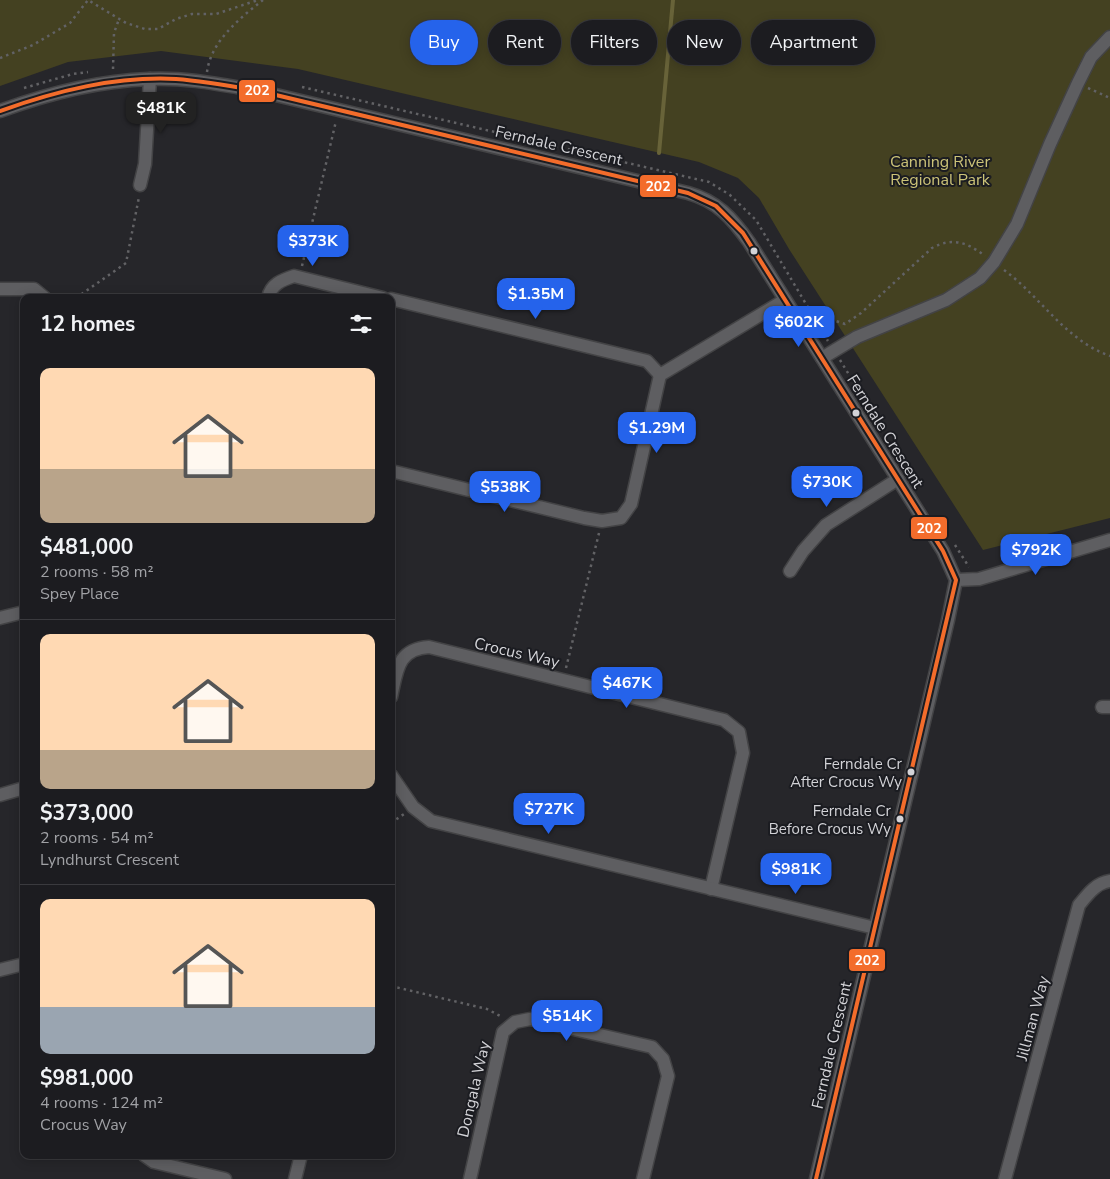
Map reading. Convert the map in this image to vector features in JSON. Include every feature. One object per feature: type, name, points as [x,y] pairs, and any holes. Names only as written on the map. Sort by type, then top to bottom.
[{"type":"street","points":[[822,358],[857,337],[946,300],[980,278],[994,262],[1017,224],[1050,144],[1091,57],[1110,37]]},
{"type":"street","points":[[140,185],[145,164],[150,79]]},
{"type":"street","name":"Ferndale Crescent","points":[[0,111],[42,96],[73,88],[150,79],[206,82],[259,90],[704,198],[716,204],[735,222],[943,551],[956,580],[816,1179]]},
{"type":"street","points":[[269,294],[280,280],[294,276],[366,294]]},
{"type":"street","points":[[0,289],[34,289],[40,294]]},
{"type":"street","points":[[395,472],[602,521],[621,518],[632,504],[660,375],[785,300]]},
{"type":"street","points":[[395,301],[648,361],[660,375]]},
{"type":"street","points":[[790,571],[803,550],[826,525],[898,479]]},
{"type":"street","points":[[956,580],[979,579],[1110,540]]},
{"type":"street","points":[[0,618],[20,613]]},
{"type":"street","name":"Crocus Way","points":[[395,679],[398,666],[403,658],[415,648],[429,647],[724,720],[739,732],[743,753],[711,889]]},
{"type":"street","points":[[395,781],[413,807],[431,821],[875,928]]},
{"type":"street","points":[[0,795],[20,789]]},
{"type":"street","name":"Jillman Way","points":[[1005,1179],[1080,905],[1090,891],[1104,882],[1110,881]]},
{"type":"street","points":[[0,970],[20,965]]},
{"type":"street","points":[[511,1025],[514,1022],[530,1019],[652,1047],[663,1059],[668,1076],[643,1179]]},
{"type":"street","name":"Dongala Way","points":[[470,1179],[503,1032],[511,1025]]},
{"type":"street","points":[[150,1159],[154,1162],[225,1179]]},
{"type":"street","points":[[295,1179],[300,1159]]},
{"type":"path","points":[[0,58],[33,46],[70,23],[88,0],[119,19],[145,29],[158,29],[176,19],[192,14],[216,14],[258,0]]},
{"type":"path","points":[[208,69],[210,58],[232,26],[263,0]]},
{"type":"path","points":[[112,69],[114,32],[119,19]]},
{"type":"path","points":[[1078,84],[1110,98]]},
{"type":"path","points":[[300,278],[339,110]]},
{"type":"path","points":[[82,294],[126,263],[140,185]]},
{"type":"path","points":[[564,679],[602,521]]},
{"type":"path","points":[[395,987],[487,1009],[505,1019],[511,1025]]},
{"type":"green space","name":"Canning River Regional Park","points":[[0,0],[1110,0],[1110,518],[983,550],[789,249],[759,198],[738,178],[699,162],[298,69],[161,51],[68,62],[0,86]]},
{"type":"waterway","points":[[659,153],[673,0]]},
{"type":"transit line","name":"202","points":[[0,111],[64,91],[131,80],[176,79],[259,91],[688,193],[716,206],[743,233],[943,551],[956,580],[816,1179]]},
{"type":"place","name":"Ferndale Cr After Crocus Wy","points":[[911,772]]},
{"type":"place","name":"Ferndale Cr Before Crocus Wy","points":[[900,819]]}]
